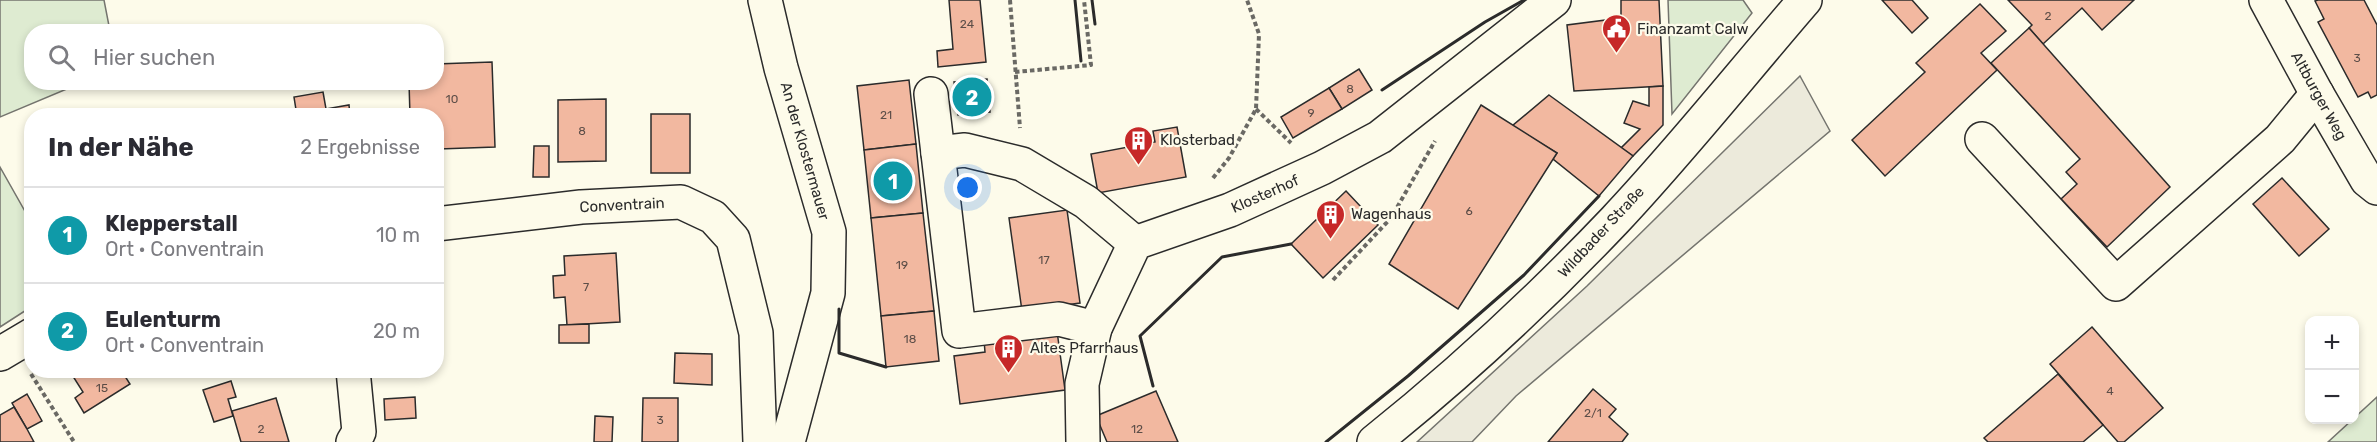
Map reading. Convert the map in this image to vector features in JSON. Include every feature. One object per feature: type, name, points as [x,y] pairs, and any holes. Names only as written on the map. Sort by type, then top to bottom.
[{"type":"street","name":"An der Klostermauer","points":[[765,0],[781,68],[829,232],[828,293],[788,442]]},
{"type":"street","name":"Klosterhof","points":[[1135,243],[1230,210],[1323,168],[1380,137],[1554,0]]},
{"type":"street","name":"Altburger Weg","points":[[2266,0],[2367,180],[2377,188]]},
{"type":"street","name":"Wildbader Straße","points":[[1374,442],[1437,391],[1563,273],[1616,218],[1797,3]]},
{"type":"street","points":[[931,94],[959,332],[1059,319],[1095,328]]},
{"type":"street","points":[[1982,139],[2116,284],[2280,139],[2317,94]]},
{"type":"street","points":[[938,153],[965,150],[1022,164],[1086,202],[1135,243],[1095,328],[1082,384],[1083,442]]},
{"type":"street","name":"Conventrain","points":[[444,223],[581,207],[681,202],[713,216],[733,239],[756,333],[760,442]]},
{"type":"street","points":[[353,442],[359,432],[354,378]]},
{"type":"path","points":[[1010,0],[1018,108]]},
{"type":"path","points":[[1016,72],[1090,65],[1084,0]]},
{"type":"path","points":[[1191,224],[1201,192],[1229,158],[1256,108],[1259,34],[1247,0]]},
{"type":"path","points":[[1256,108],[1293,144]]},
{"type":"path","points":[[1333,280],[1391,218],[1434,142],[1442,134]]},
{"type":"path","points":[[15,345],[24,360]]},
{"type":"path","points":[[35,378],[74,442]]},
{"type":"green space","points":[[0,0],[104,0],[109,24],[24,24],[24,90],[64,90],[0,117]]},
{"type":"green space","points":[[1668,0],[1743,0],[1752,13],[1672,114]]},
{"type":"green space","points":[[0,167],[24,210],[24,312],[0,327]]},
{"type":"green space","points":[[2377,397],[2377,442],[2328,442],[2348,424],[2359,424],[2359,414]]},
{"type":"shaded area","points":[[1800,76],[1830,131],[1516,396],[1472,442],[1417,442],[1587,286]]},
{"type":"building","points":[[949,0],[980,0],[986,62],[938,67],[937,51],[953,49]]},
{"type":"building","name":"Finanzamt Calw","points":[[1621,0],[1659,0],[1663,86],[1574,91],[1567,25],[1621,18]]},
{"type":"building","points":[[1882,0],[1912,0],[1928,18],[1912,33]]},
{"type":"building","points":[[2008,0],[2134,0],[2102,30],[2082,8],[2043,44],[2029,28],[2032,25]]},
{"type":"building","points":[[2364,0],[2377,25],[2377,95],[2371,98],[2368,92],[2358,97],[2318,22],[2324,19],[2315,1]]},
{"type":"building","points":[[1980,4],[2006,31],[1981,53],[1997,70],[1885,176],[1852,140],[1925,72],[1916,63]]},
{"type":"building","points":[[2029,28],[2170,187],[2107,247],[2061,199],[2077,184],[2066,172],[2080,159],[1991,63]]},
{"type":"building","points":[[492,62],[495,147],[444,149],[444,108],[410,108],[409,90],[444,90],[444,64]]},
{"type":"building","points":[[1359,69],[1372,90],[1342,109],[1329,88]]},
{"type":"building","points":[[987,79],[990,112],[958,115],[954,82]]},
{"type":"building","points":[[909,80],[916,144],[864,150],[857,86]]},
{"type":"building","points":[[1663,86],[1663,125],[1633,156],[1621,148],[1640,129],[1624,123],[1633,101],[1649,106],[1649,87]]},
{"type":"building","points":[[1329,88],[1342,109],[1293,138],[1281,117]]},
{"type":"building","points":[[323,92],[326,108],[296,108],[294,97]]},
{"type":"building","points":[[1549,95],[1633,156],[1599,196],[1553,159],[1557,153],[1512,126]]},
{"type":"building","points":[[606,99],[606,161],[558,162],[558,100]]},
{"type":"building","points":[[349,105],[349,108],[332,108]]},
{"type":"building","points":[[1481,105],[1557,153],[1458,309],[1389,264]]},
{"type":"building","points":[[651,114],[690,114],[690,173],[651,173]]},
{"type":"building","name":"Klosterbad","points":[[1177,127],[1186,177],[1098,193],[1091,154],[1155,142],[1153,131]]},
{"type":"building","points":[[916,144],[923,213],[871,218],[864,150]]},
{"type":"building","points":[[534,146],[549,146],[549,177],[533,177]]},
{"type":"building","points":[[2282,178],[2329,229],[2299,256],[2253,204]]},
{"type":"building","name":"Wagenhaus","points":[[1346,191],[1378,225],[1323,278],[1291,244]]},
{"type":"building","points":[[1067,210],[1080,303],[1022,311],[1009,218]]},
{"type":"building","points":[[923,213],[934,311],[881,316],[871,218]]},
{"type":"building","points":[[616,253],[620,322],[567,325],[565,297],[554,298],[553,276],[565,275],[564,256]]},
{"type":"building","points":[[934,311],[939,361],[886,367],[881,316]]},
{"type":"building","points":[[589,324],[589,343],[559,343],[559,325]]},
{"type":"building","points":[[2092,327],[2163,408],[2124,442],[2118,442],[2050,364]]},
{"type":"building","name":"Altes Pfarrhaus","points":[[1057,331],[1065,390],[960,404],[954,356],[985,352],[984,340]]},
{"type":"building","points":[[675,353],[712,354],[712,385],[674,383]]},
{"type":"building","points":[[2058,374],[2103,425],[2083,442],[1988,442],[1984,438]]},
{"type":"building","points":[[74,378],[126,378],[130,384],[84,413],[75,398],[83,392]]},
{"type":"building","points":[[231,381],[236,397],[228,399],[233,416],[214,422],[203,390]]},
{"type":"building","points":[[1593,389],[1616,409],[1609,417],[1628,434],[1622,442],[1548,442]]},
{"type":"building","points":[[1156,391],[1178,442],[1107,442],[1096,416]]},
{"type":"building","points":[[27,394],[42,421],[27,429],[12,403]]},
{"type":"building","points":[[415,397],[416,418],[385,420],[384,399]]},
{"type":"building","points":[[276,398],[289,442],[241,442],[232,411]]},
{"type":"building","points":[[643,398],[678,398],[678,442],[642,442]]},
{"type":"building","points":[[14,407],[34,442],[0,442],[0,415]]},
{"type":"building","points":[[595,416],[613,417],[612,442],[594,442]]},
{"type":"wall","points":[[1075,0],[1081,61]]},
{"type":"wall","points":[[1092,0],[1095,24]]},
{"type":"wall","points":[[1382,90],[1485,22],[1524,0]]},
{"type":"wall","points":[[1326,442],[1408,376],[1524,275],[1599,196]]},
{"type":"wall","points":[[1153,386],[1140,336],[1222,257],[1291,244]]},
{"type":"wall","points":[[839,309],[839,353],[886,367]]},
{"type":"place","name":"Finanzamt Calw","points":[[1616,54]]},
{"type":"place","name":"Eulenturm","points":[[972,97]]},
{"type":"place","name":"Klosterbad","points":[[1139,166]]},
{"type":"place","name":"Klepperstall","points":[[893,181]]},
{"type":"place","name":"Wagenhaus","points":[[1330,240]]},
{"type":"place","name":"Altes Pfarrhaus","points":[[1009,374]]}]
